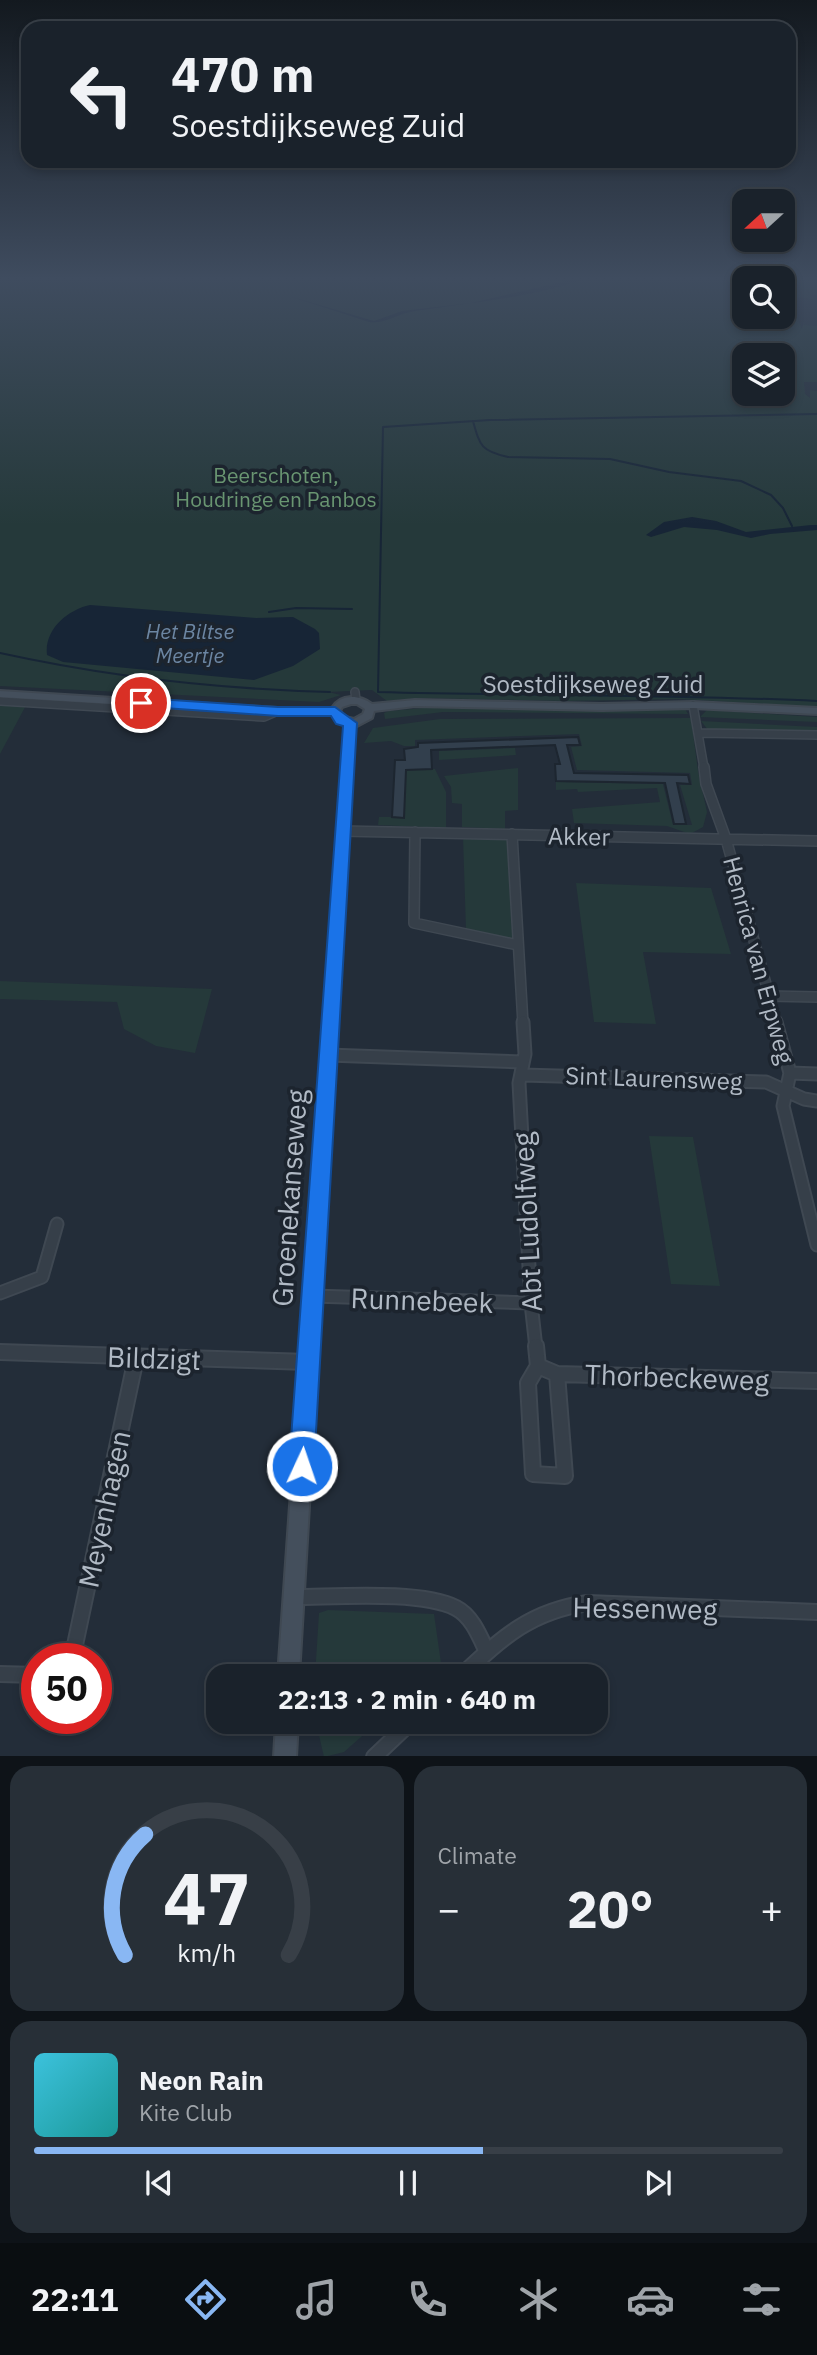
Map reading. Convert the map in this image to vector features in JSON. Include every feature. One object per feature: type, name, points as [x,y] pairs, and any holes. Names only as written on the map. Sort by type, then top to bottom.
[{"type":"main road","points":[[0,694],[278,711],[335,711]]},
{"type":"main road","points":[[356,696],[370,708],[365,719],[350,723],[341,720],[335,711],[342,702],[356,696]]},
{"type":"main road","name":"Soestdijkseweg Zuid","points":[[370,708],[415,703],[693,705],[817,711]]},
{"type":"main road","name":"Groenekanseweg","points":[[290,1664],[350,723]]},
{"type":"main road","points":[[285,1756],[286,1734]]},
{"type":"street","points":[[0,701],[264,717],[278,711]]},
{"type":"street","name":"Henrica van Erpweg","points":[[693,705],[700,733],[706,783],[726,839],[790,1073],[783,1106],[817,1245]]},
{"type":"street","points":[[700,733],[817,735]]},
{"type":"street","name":"Akker","points":[[342,831],[817,841]]},
{"type":"street","points":[[415,832],[414,923],[518,946]]},
{"type":"street","name":"Abt Ludolfweg","points":[[512,834],[525,1054],[522,1062],[523,1075],[519,1083],[537,1366],[528,1382],[534,1474],[565,1476],[557,1374]]},
{"type":"street","points":[[768,996],[817,998]]},
{"type":"street","points":[[328,1055],[522,1062]]},
{"type":"street","points":[[790,1073],[817,1074]]},
{"type":"street","name":"Sint Laurensweg","points":[[523,1075],[766,1082],[785,1088],[802,1101],[817,1101]]},
{"type":"street","points":[[0,1293],[42,1277],[57,1224]]},
{"type":"street","name":"Runnebeek","points":[[312,1296],[531,1303]]},
{"type":"street","name":"Bildzigt","points":[[0,1352],[308,1362]]},
{"type":"street","name":"Meyenhagen","points":[[75,1643],[136,1358]]},
{"type":"street","name":"Thorbeckeweg","points":[[537,1366],[557,1374],[817,1381]]},
{"type":"street","points":[[294,1597],[421,1601],[448,1605],[470,1620],[487,1652]]},
{"type":"street","name":"Hessenweg","points":[[474,1664],[526,1620],[564,1605],[607,1603],[817,1612]]},
{"type":"street","points":[[0,1674],[21,1675]]},
{"type":"street","points":[[374,1756],[398,1734]]},
{"type":"green space","name":"Beerschoten, Houdringe en Panbos","points":[[0,361],[732,361],[732,406],[795,406],[795,361],[817,361],[817,382],[804,382],[805,394],[810,398],[810,390],[817,391],[817,707],[681,699],[565,701],[419,698],[387,701],[372,690],[328,692],[341,695],[319,702],[0,686]]},
{"type":"green space","points":[[0,694],[31,696],[0,754]]},
{"type":"green space","points":[[424,708],[685,709],[688,714],[443,712],[385,719],[384,713],[389,711]]},
{"type":"green space","points":[[707,710],[817,717],[817,722],[700,717]]},
{"type":"green space","points":[[691,718],[707,812],[703,827],[690,834],[667,826],[574,823],[572,809],[660,802],[657,788],[578,792],[577,789],[556,790],[556,782],[663,784],[673,825],[692,825],[680,785],[692,785],[690,773],[577,770],[571,747],[582,746],[579,734],[415,740],[415,746],[404,746],[391,741],[364,743],[373,728],[440,719]]},
{"type":"green space","points":[[701,721],[817,727],[817,733],[708,730]]},
{"type":"green space","points":[[515,748],[516,755],[439,760],[439,751]]},
{"type":"green space","points":[[518,768],[518,810],[505,811],[505,829],[462,827],[462,804],[452,803],[451,787],[444,776]]},
{"type":"green space","points":[[406,769],[435,769],[446,792],[446,828],[378,825],[379,817],[403,817]]},
{"type":"green space","points":[[463,837],[509,838],[514,940],[466,930]]},
{"type":"green space","points":[[576,883],[711,888],[731,954],[643,952],[656,1024],[594,1022]]},
{"type":"green space","points":[[0,981],[212,989],[195,1053],[156,1046],[124,1029],[117,1002],[0,999]]},
{"type":"green space","points":[[649,1136],[693,1137],[720,1286],[671,1284]]},
{"type":"green space","points":[[328,1610],[434,1614],[441,1663],[316,1664],[319,1613]]},
{"type":"green space","points":[[319,1734],[364,1734],[344,1752],[324,1756]]},
{"type":"water","points":[[692,517],[716,521],[746,532],[811,525],[817,525],[817,530],[751,538],[717,530],[684,527],[651,537],[646,535],[664,522]]},
{"type":"water","name":"Het Biltse Meertje","points":[[90,605],[256,618],[293,617],[319,633],[320,649],[293,666],[254,680],[63,662],[47,655],[49,637],[59,622],[73,611]]},
{"type":"building","points":[[578,737],[580,745],[567,745],[574,773],[688,775],[690,784],[677,783],[686,824],[674,824],[665,783],[556,781],[555,764],[560,764],[555,745],[431,750],[432,769],[406,770],[404,818],[392,817],[395,760],[405,760],[404,749],[418,747],[418,743]]},
{"type":"waterway","points":[[473,421],[817,414]]},
{"type":"waterway","points":[[473,421],[483,446],[508,457],[610,459],[669,472],[741,481],[771,495],[783,508],[792,526]]},
{"type":"waterway","points":[[473,421],[383,427],[378,692],[817,701]]},
{"type":"waterway","points":[[269,612],[296,608],[352,609]]},
{"type":"waterway","points":[[0,653],[82,669],[164,680],[330,692]]},
{"type":"route","points":[[141,703],[278,711],[335,711],[337,718],[350,723],[302,1466]]}]
